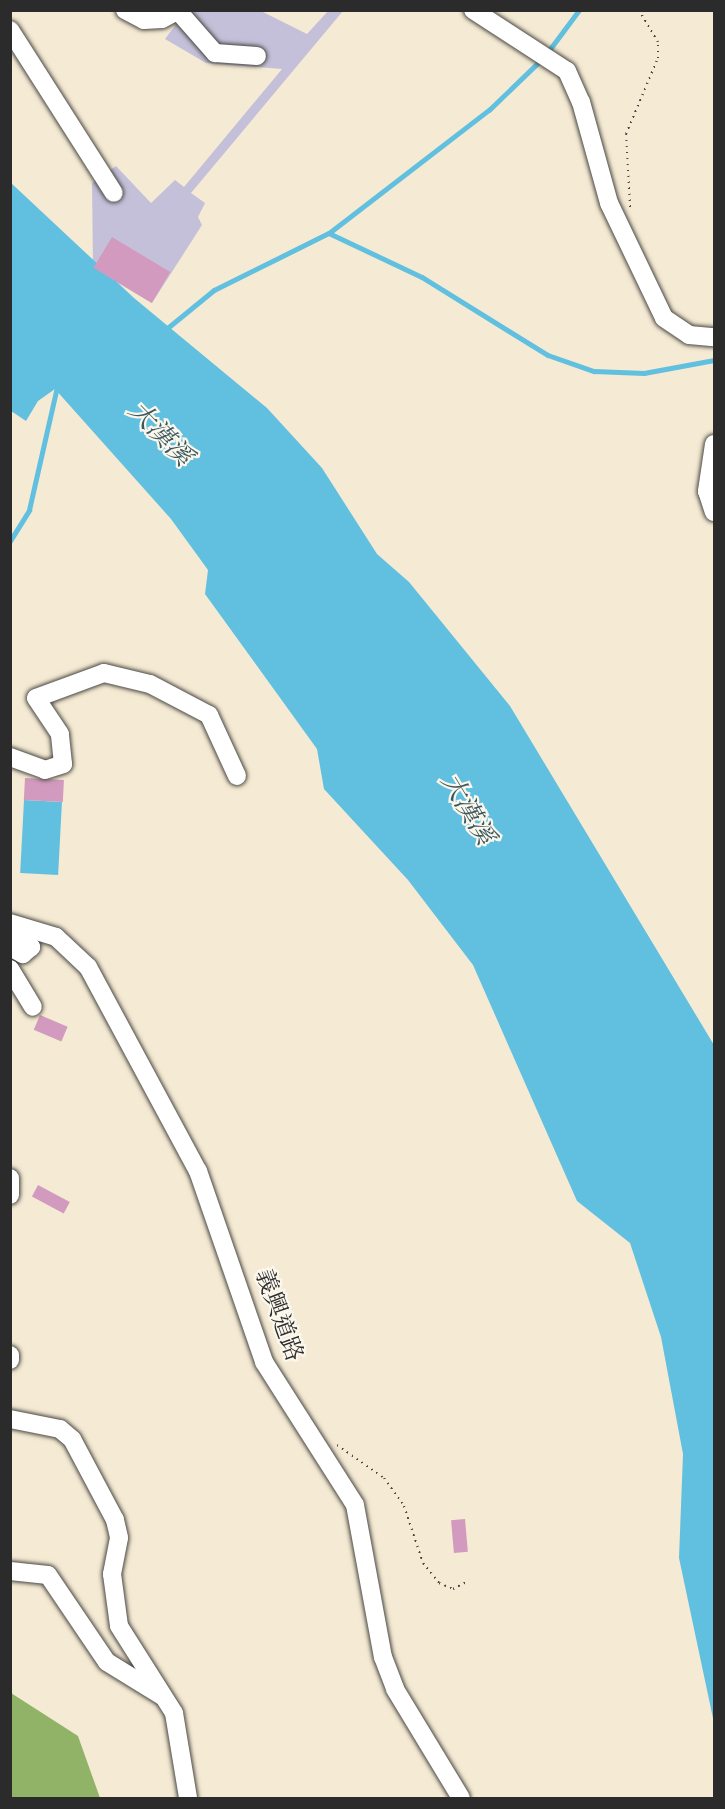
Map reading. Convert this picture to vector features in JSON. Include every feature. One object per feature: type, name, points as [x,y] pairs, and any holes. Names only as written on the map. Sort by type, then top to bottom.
[{"type":"street","points":[[125,10],[144,20],[179,11],[215,53],[257,56]]},
{"type":"street","points":[[473,10],[567,71],[581,102],[609,203],[664,318],[689,335],[714,337]]},
{"type":"street","points":[[10,30],[114,193]]},
{"type":"street","points":[[714,444],[707,491],[714,512]]},
{"type":"street","points":[[10,757],[45,770],[63,764],[60,734],[36,698],[104,674],[150,684],[209,715],[237,776]]},
{"type":"street","name":"義興道路","points":[[10,923],[56,938],[88,967],[198,1171],[264,1362],[355,1505],[383,1657],[395,1689],[461,1798]]},
{"type":"street","points":[[10,934],[31,947],[23,954],[10,947]]},
{"type":"street","points":[[10,969],[33,1007]]},
{"type":"street","points":[[10,1179],[10,1195]]},
{"type":"street","points":[[10,1419],[60,1430],[82,1455],[115,1520],[119,1538],[112,1583],[119,1626],[174,1713],[188,1798]]},
{"type":"street","points":[[10,1571],[48,1575],[107,1662],[164,1697]]},
{"type":"path","points":[[632,217],[626,134],[658,58],[658,42],[639,10]]},
{"type":"path","points":[[309,1434],[363,1460],[384,1478],[404,1506],[423,1563],[439,1583],[453,1589],[468,1581]]},
{"type":"shaded area","points":[[186,11],[261,11],[307,34],[328,11],[343,11],[191,193],[205,203],[198,217],[202,225],[152,303],[93,268],[92,183],[116,166],[151,203],[175,180],[184,187],[282,69],[206,63],[165,39]]},
{"type":"green space","points":[[11,1693],[78,1736],[100,1798],[11,1798]]},
{"type":"water","name":"大漢溪","points":[[10,182],[134,298],[267,408],[322,468],[377,554],[409,582],[510,706],[714,1045],[714,1723],[679,1558],[683,1454],[661,1337],[630,1243],[577,1201],[473,965],[408,880],[324,789],[317,749],[205,594],[208,570],[171,519],[55,389],[38,401],[26,421],[11,411]]},
{"type":"water","points":[[24,800],[62,802],[58,875],[20,873]]},
{"type":"building","points":[[112,237],[170,272],[152,303],[93,268]]},
{"type":"building","points":[[25,778],[64,780],[63,802],[24,800]]},
{"type":"building","points":[[40,1015],[68,1027],[61,1041],[34,1030]]},
{"type":"building","points":[[38,1185],[70,1202],[64,1213],[32,1196]]},
{"type":"building","points":[[465,1519],[468,1552],[454,1553],[451,1520]]},
{"type":"waterway","points":[[547,53],[579,10]]},
{"type":"waterway","points":[[165,330],[214,290],[329,233],[489,110],[541,60]]},
{"type":"waterway","points":[[329,233],[422,277],[548,355],[594,371],[644,373],[714,360]]},
{"type":"waterway","points":[[10,541],[29,510],[57,387]]}]
